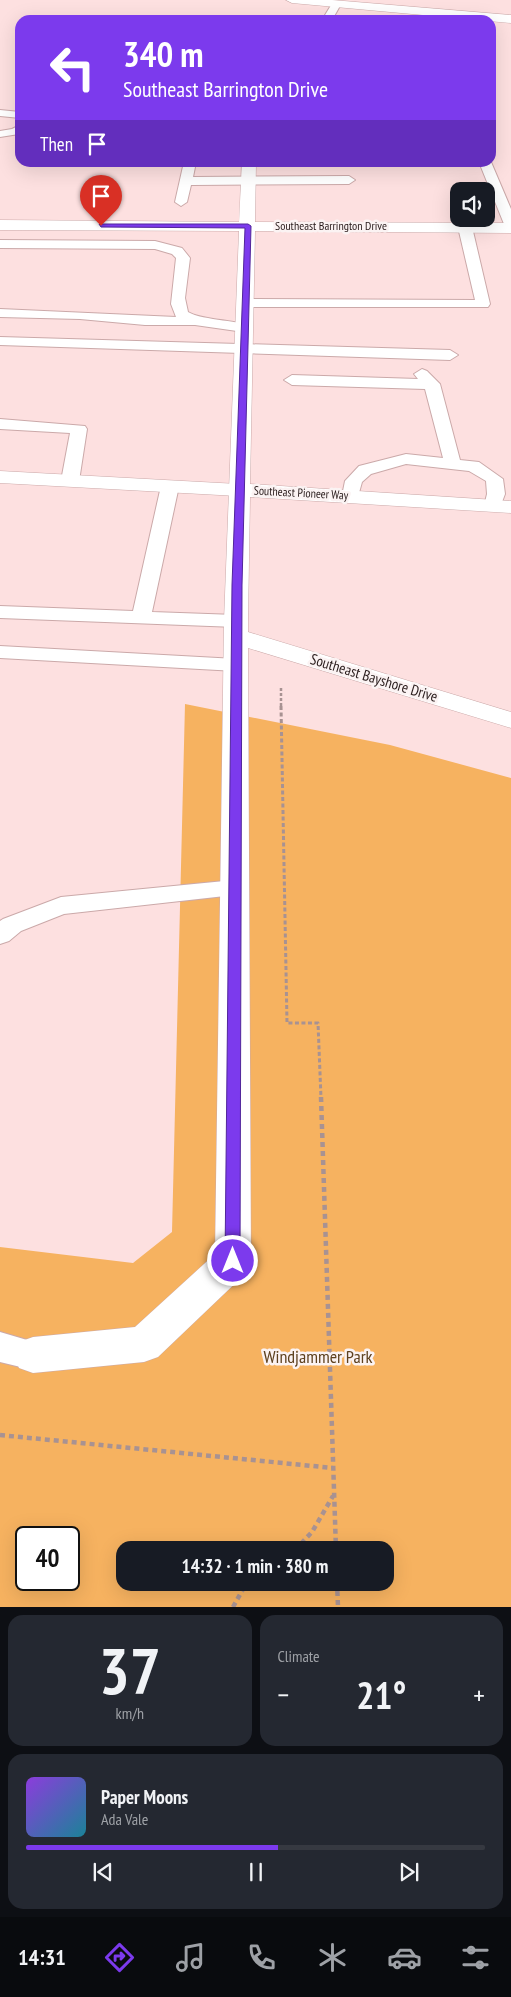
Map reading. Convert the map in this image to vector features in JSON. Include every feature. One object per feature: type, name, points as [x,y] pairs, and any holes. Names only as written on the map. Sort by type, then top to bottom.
[{"type":"street","points":[[292,0],[464,15]]},
{"type":"street","points":[[496,18],[511,19]]},
{"type":"street","points":[[33,1355],[144,1344],[233,1261],[238,490],[249,167]]},
{"type":"street","name":"Southeast Barrington Drive","points":[[0,225],[450,227]]},
{"type":"street","name":"Southeast Barrington Drive","points":[[495,226],[511,226]]},
{"type":"street","name":"Southeast Pioneer Way","points":[[0,477],[502,506]]},
{"type":"street","name":"Southeast Bayshore Drive","points":[[237,641],[511,720]]},
{"type":"lane","points":[[330,15],[336,4]]},
{"type":"lane","points":[[0,113],[15,114]]},
{"type":"lane","points":[[0,134],[15,131]]},
{"type":"lane","points":[[181,202],[189,167]]},
{"type":"lane","points":[[487,167],[511,226]]},
{"type":"lane","points":[[186,181],[349,180]]},
{"type":"lane","points":[[81,244],[83,226]]},
{"type":"lane","points":[[245,303],[483,304],[465,227]]},
{"type":"lane","points":[[0,244],[155,245],[177,251],[183,258],[178,309],[183,317],[194,321]]},
{"type":"lane","points":[[0,313],[80,315],[162,322],[194,321],[244,328]]},
{"type":"lane","points":[[0,341],[450,355]]},
{"type":"lane","points":[[400,353],[432,384],[453,464]]},
{"type":"lane","points":[[292,380],[432,384]]},
{"type":"lane","points":[[0,424],[79,429],[70,481]]},
{"type":"lane","points":[[351,496],[354,481],[365,470],[406,459],[473,466],[494,479],[496,494],[502,506]]},
{"type":"lane","points":[[141,617],[170,486]]},
{"type":"lane","points":[[0,612],[141,617],[237,641]]},
{"type":"lane","points":[[0,652],[237,641]]},
{"type":"lane","points":[[0,935],[12,925],[61,906],[235,888]]},
{"type":"lane","points":[[0,1347],[33,1355]]},
{"type":"path","points":[[281,688],[287,1023],[318,1023],[336,1541]]},
{"type":"path","points":[[0,1435],[333,1468]]},
{"type":"path","points":[[306,1541],[317,1526],[334,1494]]},
{"type":"path","points":[[233,1607],[242,1591]]},
{"type":"path","points":[[337,1591],[338,1607]]},
{"type":"green space","name":"Windjammer Park","points":[[185,704],[390,745],[511,778],[511,1607],[0,1607],[0,1247],[133,1263],[172,1232]]},
{"type":"route","points":[[101,226],[248,226],[238,490],[236,620],[238,636],[236,665],[233,1261]]}]
